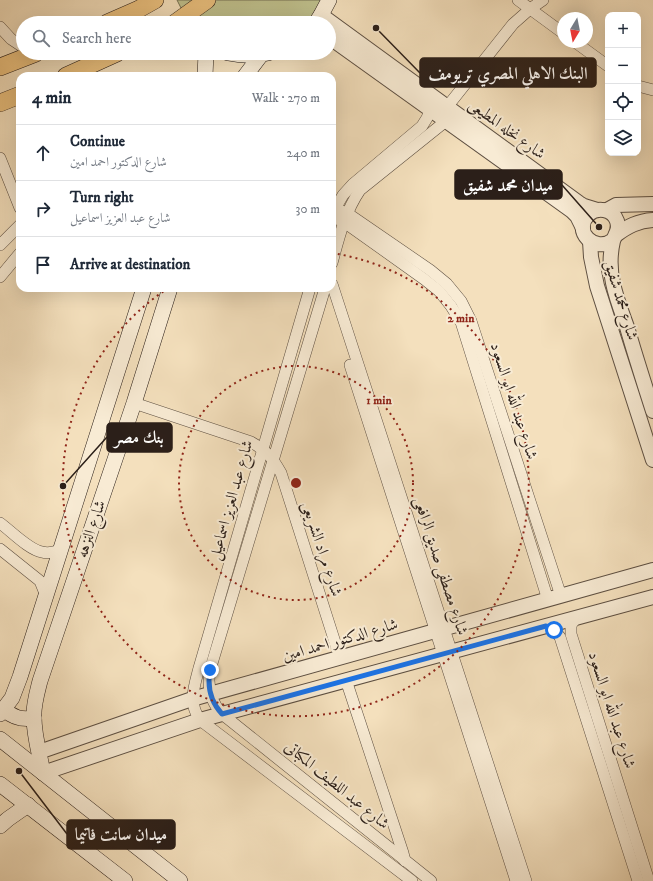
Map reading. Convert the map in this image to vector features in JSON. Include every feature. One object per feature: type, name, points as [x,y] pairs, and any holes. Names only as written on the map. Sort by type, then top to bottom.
[{"type":"main road","points":[[123,16],[155,0]]},
{"type":"main road","points":[[186,16],[207,0]]},
{"type":"main road","points":[[321,16],[329,0]]},
{"type":"main road","points":[[0,67],[16,59]]},
{"type":"main road","points":[[75,72],[101,60]]},
{"type":"main road","points":[[205,72],[206,60]]},
{"type":"main road","points":[[248,72],[259,60]]},
{"type":"main road","points":[[0,103],[16,97]]},
{"type":"main road","name":"شارع النزهه","points":[[2,712],[12,698],[18,683],[143,292]]},
{"type":"main road","name":"شارع النزهه","points":[[43,773],[34,718],[36,697],[40,681],[134,403],[169,292]]},
{"type":"main road","points":[[2,712],[20,718],[34,718]]},
{"type":"main road","points":[[0,739],[180,881]]},
{"type":"main road","points":[[0,784],[125,881]]},
{"type":"main road","points":[[0,826],[28,805]]},
{"type":"street","points":[[518,0],[557,29]]},
{"type":"street","points":[[447,107],[514,24],[530,9],[543,0]]},
{"type":"street","points":[[0,27],[11,40],[16,43]]},
{"type":"street","name":"شارع نخله المطيعى","points":[[336,31],[447,107],[575,207],[583,228]]},
{"type":"street","name":"شارع نخله المطيعى","points":[[336,42],[430,110],[575,207],[584,206],[602,210]]},
{"type":"street","points":[[583,48],[605,64]]},
{"type":"street","points":[[641,87],[653,90]]},
{"type":"street","points":[[336,207],[352,184],[422,126],[428,118],[430,110]]},
{"type":"street","points":[[336,249],[345,217],[360,190],[446,121]]},
{"type":"street","points":[[0,158],[16,198]]},
{"type":"street","points":[[653,204],[616,205],[588,215],[585,219],[583,228],[586,238],[600,245],[609,243],[627,227],[639,222],[653,220]]},
{"type":"street","points":[[602,210],[615,216],[618,231],[615,238]]},
{"type":"street","name":"شارع عبد الله ابو السعود","points":[[336,213],[345,217],[430,270],[447,284],[461,301],[471,321],[554,598]]},
{"type":"street","points":[[0,245],[16,229]]},
{"type":"street","name":"شارع محمد شفيق","points":[[615,238],[611,259],[613,283],[653,411]]},
{"type":"street","name":"شارع محمد شفيق","points":[[590,241],[591,262],[597,286],[653,460]]},
{"type":"street","points":[[591,262],[596,258],[601,257],[611,259]]},
{"type":"street","points":[[0,276],[16,258]]},
{"type":"street","name":"شارع عبد العزيز اسماعيل","points":[[192,700],[199,668],[309,292]]},
{"type":"street","name":"شارع عبد العزيز اسماعيل","points":[[222,714],[213,702],[210,694],[208,686],[210,670],[324,292]]},
{"type":"street","name":"شارع مصطفى صديق الرافعى","points":[[326,292],[440,630]]},
{"type":"street","name":"شارع مصطفى صديق الرافعى","points":[[334,292],[440,630],[516,881]]},
{"type":"street","name":"شارع مراد الشريعى","points":[[134,403],[251,442],[263,449],[273,459],[281,473],[340,658]]},
{"type":"street","points":[[0,523],[34,550],[43,553],[61,550]]},
{"type":"street","points":[[0,549],[40,581],[46,596]]},
{"type":"street","name":"شارع الدكتور احمد امين","points":[[39,752],[210,694],[653,570]]},
{"type":"street","points":[[43,773],[200,720],[653,597]]},
{"type":"street","name":"شارع عبد الله ابو السعود","points":[[576,618],[571,625],[571,634],[649,881]]},
{"type":"street","name":"شارع عبد الله ابو السعود","points":[[546,626],[554,630],[560,637],[638,881]]},
{"type":"street","name":"شارع مصطفى صديق الرافعى","points":[[447,653],[526,881]]},
{"type":"street","points":[[346,680],[405,860],[405,879]]},
{"type":"street","points":[[192,700],[193,707],[200,720]]},
{"type":"street","name":"شارع عبد اللطيف المكباتى","points":[[222,714],[431,881]]},
{"type":"street","name":"شارع عبد اللطيف المكباتى","points":[[200,720],[405,879]]},
{"type":"green space","points":[[177,0],[322,0],[313,16],[185,16]]},
{"type":"place","name":"البنك الاهلي المصري تريومف","points":[[376,28]]},
{"type":"place","name":"ميدان محمد شفيق","points":[[599,227]]},
{"type":"place","name":"بنك مصر","points":[[63,486]]},
{"type":"place","name":"ميدان سانت فاتيما","points":[[19,771]]},
{"type":"route","points":[[210,670],[208,686],[210,694],[213,702],[222,714],[546,626],[554,630]]}]
